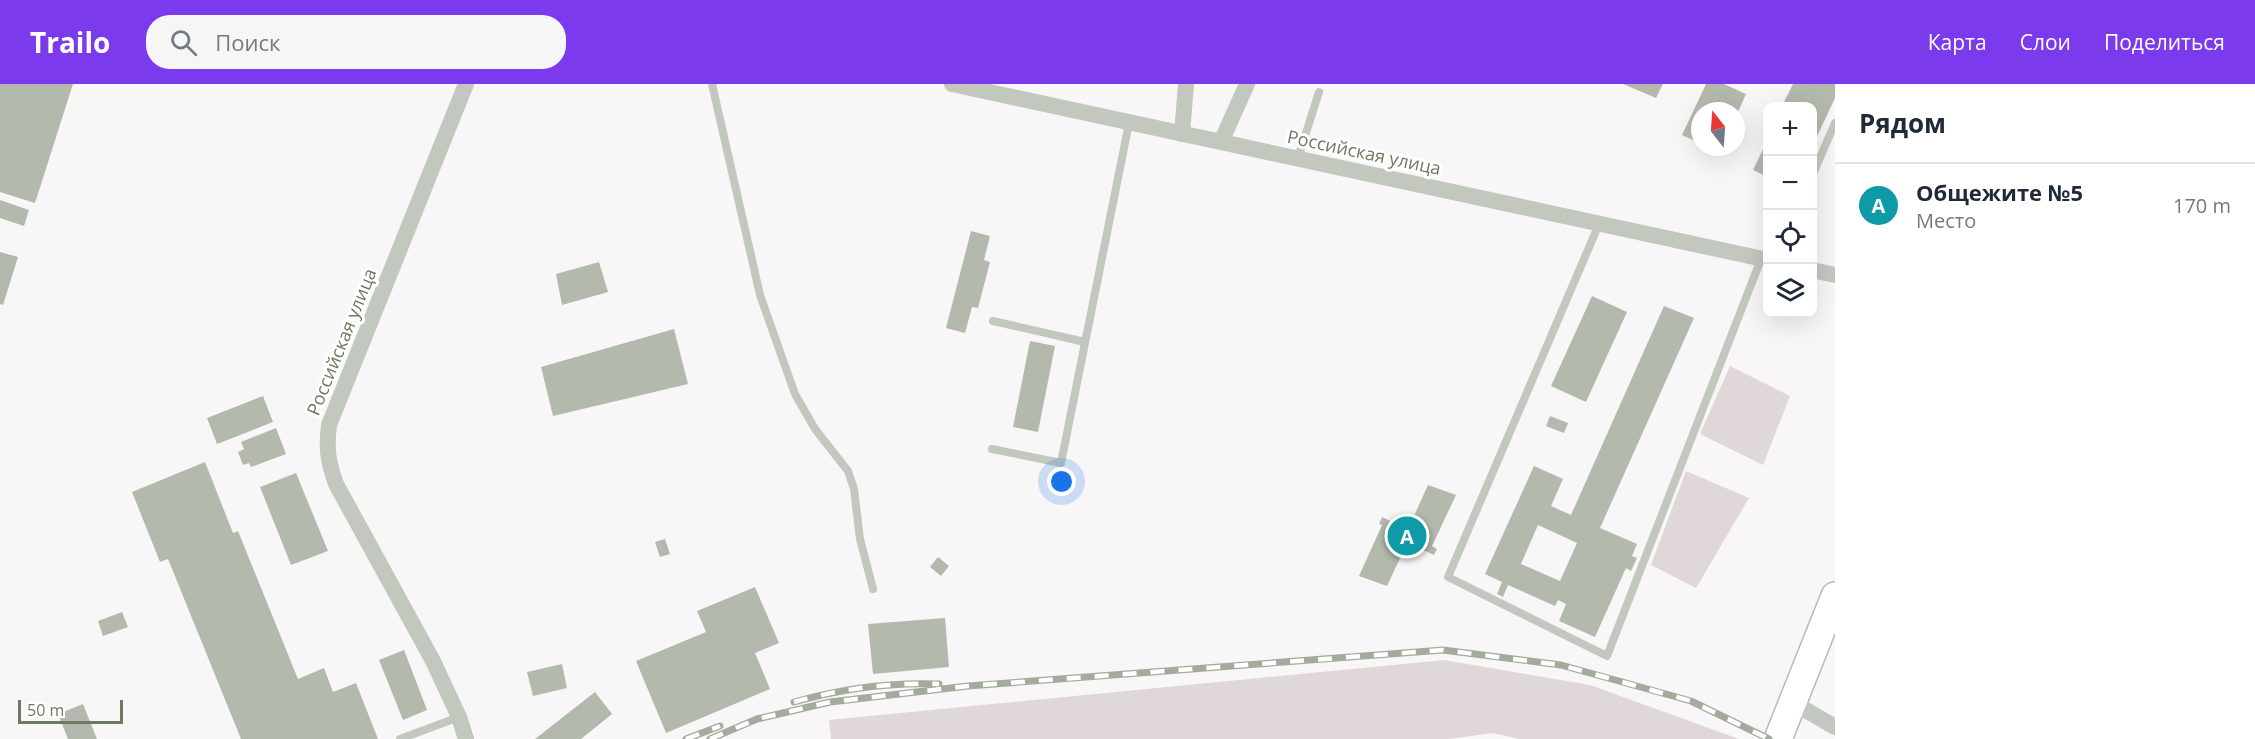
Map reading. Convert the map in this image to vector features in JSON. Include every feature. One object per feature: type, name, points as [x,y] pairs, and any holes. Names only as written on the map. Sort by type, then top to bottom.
[{"type":"main road","points":[[1780,734],[1835,596]]},
{"type":"street","name":"Российская улица","points":[[466,84],[329,425],[326,447],[328,463],[336,484],[433,661],[459,717],[466,739]]},
{"type":"street","points":[[1182,134],[1186,84]]},
{"type":"street","points":[[1221,142],[1247,84]]},
{"type":"street","name":"Российская улица","points":[[959,85],[1763,259]]},
{"type":"street","points":[[1817,271],[1835,275]]},
{"type":"street","points":[[1792,702],[1835,727]]},
{"type":"lane","points":[[712,84],[760,295],[795,394],[815,429],[849,471],[854,489],[860,539],[873,589]]},
{"type":"lane","points":[[1298,158],[1319,92]]},
{"type":"lane","points":[[992,449],[1061,463],[1129,123]]},
{"type":"lane","points":[[1817,164],[1835,123]]},
{"type":"lane","points":[[1599,224],[1448,577],[1607,656],[1763,262]]},
{"type":"lane","points":[[993,321],[1085,342]]},
{"type":"lane","points":[[400,739],[459,717]]},
{"type":"shaded area","points":[[1730,366],[1790,396],[1763,465],[1700,434]]},
{"type":"shaded area","points":[[1686,471],[1749,498],[1696,588],[1651,565]]},
{"type":"shaded area","points":[[1444,660],[1590,685],[1739,739],[1519,739],[1493,733],[1449,739],[831,739],[829,720]]},
{"type":"building","points":[[0,84],[73,84],[35,203],[0,192]]},
{"type":"building","points":[[1623,84],[1663,84],[1656,98]]},
{"type":"building","points":[[1706,84],[1724,84],[1746,94],[1742,102],[1698,102]]},
{"type":"building","points":[[1793,84],[1835,84],[1835,98],[1817,136],[1817,102],[1784,102]]},
{"type":"building","points":[[1691,116],[1691,139],[1682,135]]},
{"type":"building","points":[[1763,149],[1763,175],[1753,170]]},
{"type":"building","points":[[0,200],[29,210],[24,226],[0,218]]},
{"type":"building","points":[[971,231],[990,236],[984,260],[990,262],[978,308],[972,307],[965,333],[946,328]]},
{"type":"building","points":[[0,252],[18,257],[3,305],[0,304]]},
{"type":"building","points":[[599,262],[608,292],[562,305],[556,274]]},
{"type":"building","points":[[1592,296],[1627,312],[1586,402],[1551,386]]},
{"type":"building","points":[[1664,306],[1694,318],[1600,528],[1637,544],[1632,556],[1637,558],[1631,571],[1626,568],[1595,637],[1559,621],[1566,604],[1558,600],[1555,606],[1508,585],[1503,597],[1497,594],[1502,582],[1485,574],[1534,466],[1563,479],[1551,506],[1571,515]],"holes":[[[1538,525],[1577,543],[1560,581],[1521,564]]]},
{"type":"building","points":[[674,329],[688,384],[553,416],[541,367]]},
{"type":"building","points":[[1030,341],[1055,346],[1038,432],[1013,427]]},
{"type":"building","points":[[263,396],[273,422],[217,444],[207,418]]},
{"type":"building","points":[[1550,416],[1568,423],[1564,433],[1546,426]]},
{"type":"building","points":[[276,428],[286,454],[251,467],[249,463],[243,465],[238,452],[244,449],[241,442]]},
{"type":"building","points":[[205,462],[233,533],[238,531],[298,679],[324,668],[333,692],[356,683],[378,739],[241,739],[168,559],[160,562],[132,492]]},
{"type":"building","points":[[296,473],[328,551],[291,565],[260,487]]},
{"type":"building","points":[[1428,485],[1456,495],[1432,546],[1437,549],[1434,555],[1404,541],[1398,552],[1402,554],[1387,586],[1359,576],[1382,525],[1379,524],[1382,517],[1412,531],[1418,518],[1414,516]]},
{"type":"building","points":[[665,539],[670,554],[660,557],[655,542]]},
{"type":"building","points":[[938,557],[949,566],[941,576],[930,567]]},
{"type":"building","points":[[755,587],[779,643],[755,653],[770,689],[666,733],[636,661],[706,632],[697,611]]},
{"type":"building","points":[[122,612],[128,627],[103,636],[98,621]]},
{"type":"building","points":[[945,618],[949,667],[873,674],[868,624]]},
{"type":"building","points":[[404,650],[427,710],[403,720],[379,660]]},
{"type":"building","points":[[562,664],[567,688],[533,696],[527,672]]},
{"type":"building","points":[[595,692],[612,714],[581,739],[535,739]]},
{"type":"building","points":[[83,704],[97,739],[68,739],[58,714]]},
{"type":"railway","points":[[710,739],[757,719],[830,702],[968,686],[1443,650],[1561,665],[1691,701],[1769,739]]},
{"type":"railway","points":[[794,702],[866,687],[939,684]]},
{"type":"railway","points":[[686,739],[720,726]]},
{"type":"place","name":"Общежите №5","points":[[1407,536]]}]
